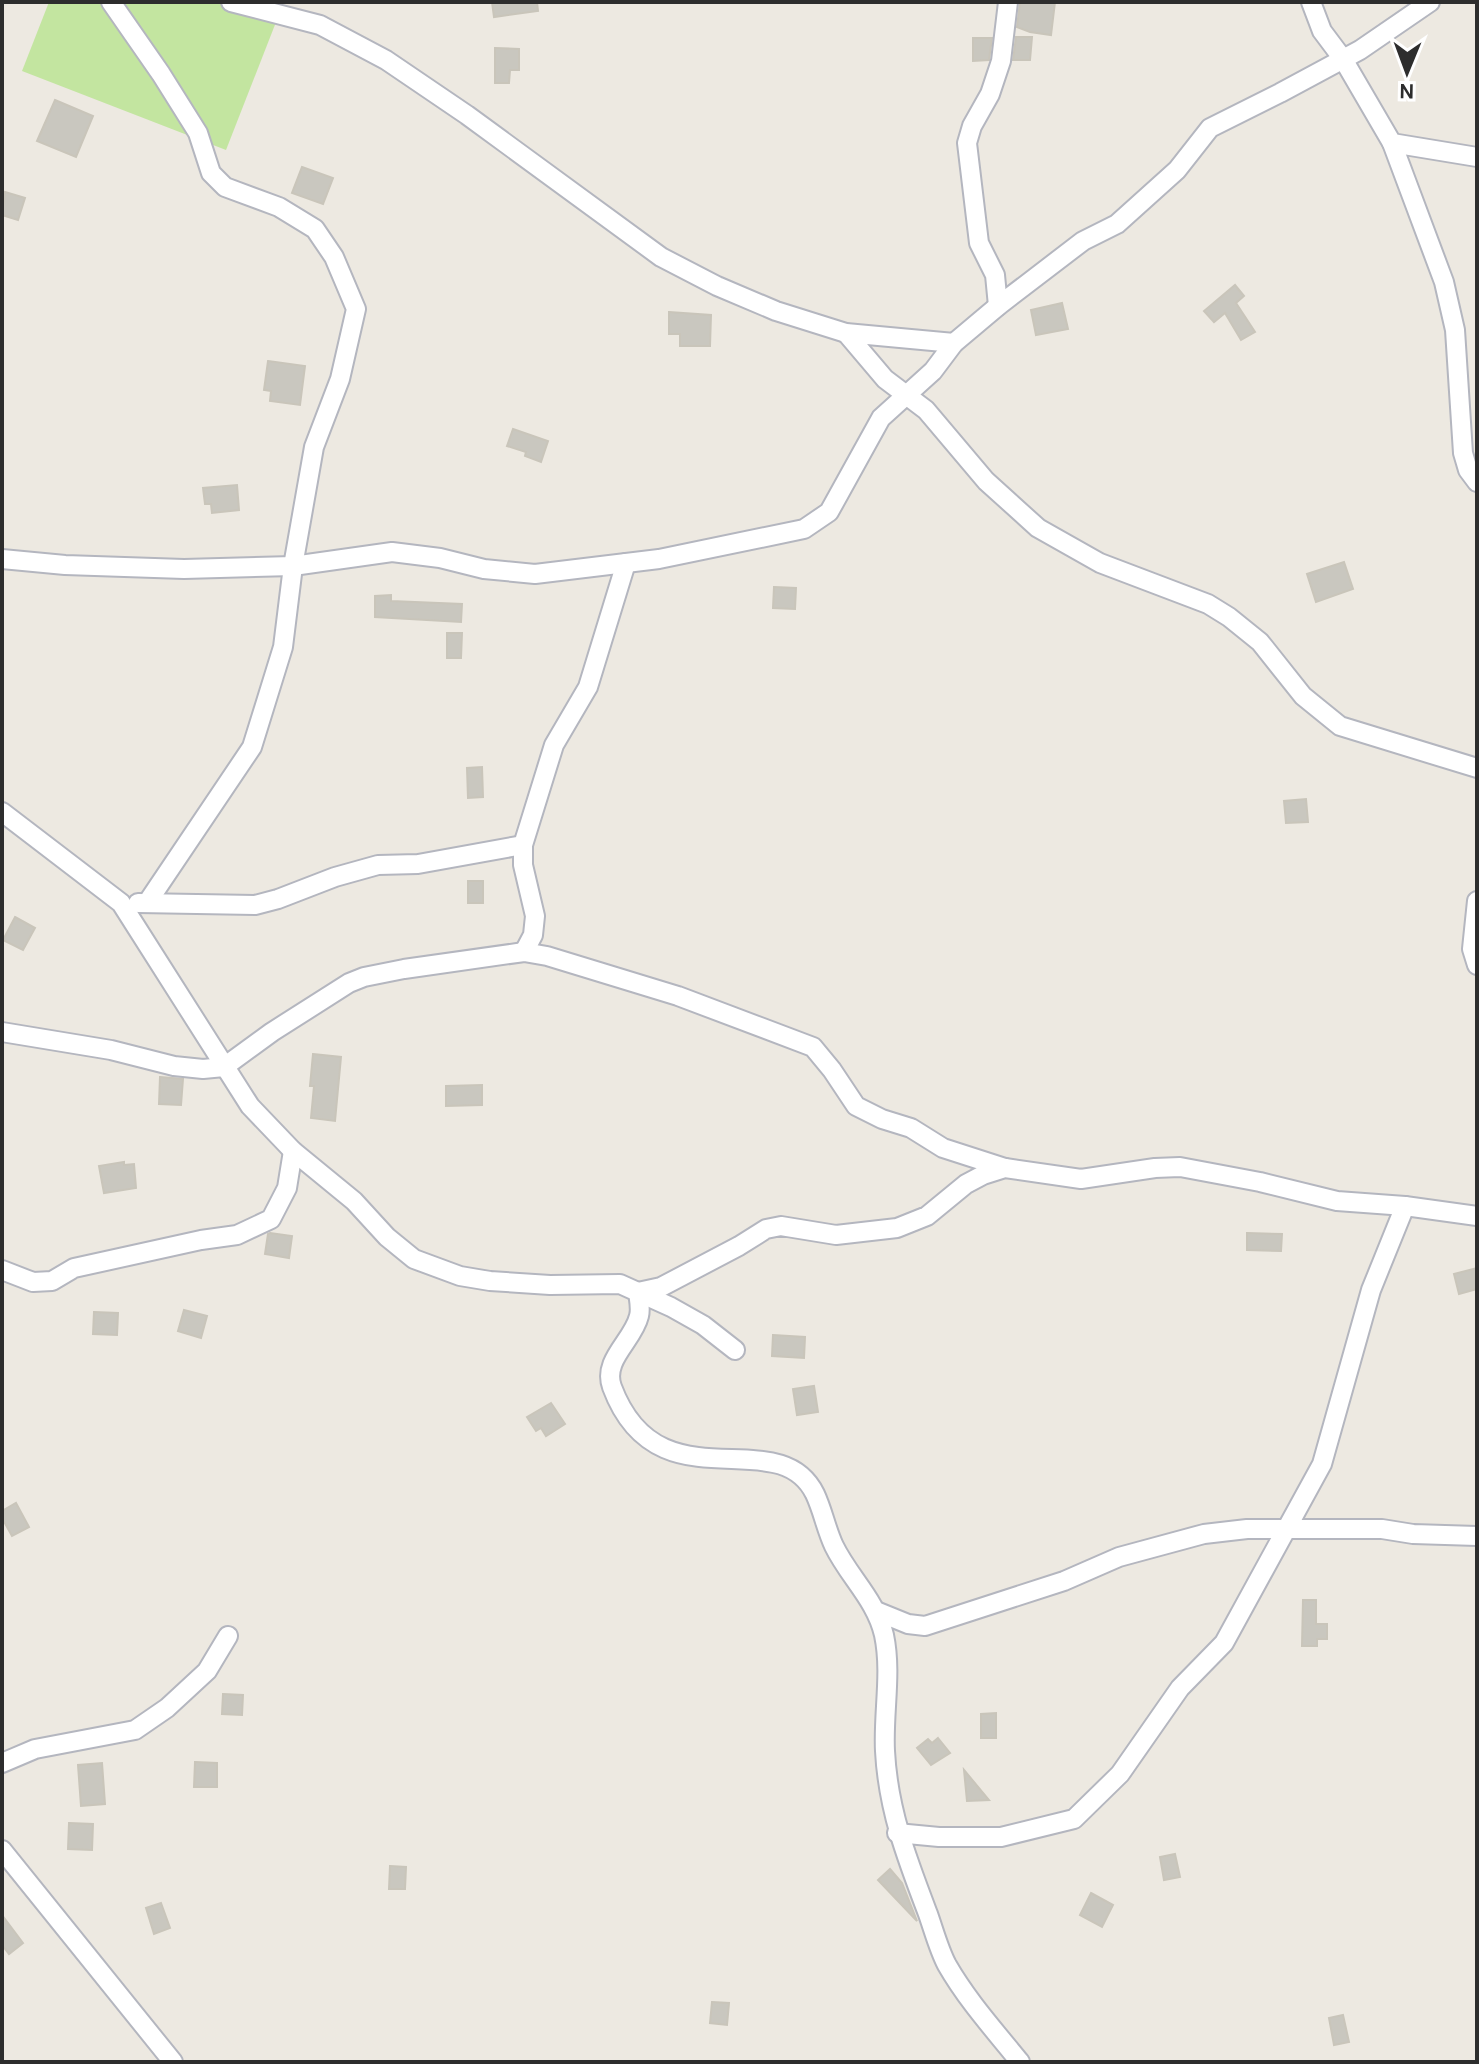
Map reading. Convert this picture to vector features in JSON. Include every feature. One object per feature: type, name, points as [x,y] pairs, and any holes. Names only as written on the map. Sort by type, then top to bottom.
[{"type":"street","points":[[111,2],[198,133],[211,173],[225,187],[279,207],[315,229],[334,257],[356,309],[340,379],[314,447],[293,566],[283,647],[252,747],[147,903]]},
{"type":"street","points":[[231,2],[320,25],[373,53],[467,115],[661,257],[717,286],[776,311],[846,333],[954,343]]},
{"type":"street","points":[[998,306],[995,275],[979,243],[967,143],[972,126],[990,94],[1001,61],[1008,2]]},
{"type":"street","points":[[1311,2],[1322,31],[1343,59],[1392,143],[1444,282],[1458,356],[1463,453],[1468,470],[1477,482]]},
{"type":"street","points":[[2,559],[65,565],[184,569],[293,566],[392,552],[440,558],[484,569],[535,574],[659,559],[804,529],[829,512],[881,418],[933,371],[954,343],[1083,241],[1117,224],[1177,170],[1210,128],[1343,59],[1430,2]]},
{"type":"street","points":[[1392,143],[1477,157]]},
{"type":"street","points":[[846,333],[885,379],[926,410],[986,481],[1038,528],[1100,563],[1208,604],[1229,617],[1260,642],[1303,696],[1340,726],[1477,768]]},
{"type":"street","points":[[524,952],[533,935],[535,916],[523,865],[523,845],[554,745],[588,687],[626,563]]},
{"type":"street","points":[[2,812],[121,903],[250,1106],[293,1151],[354,1201],[387,1237],[414,1259],[460,1276],[490,1281],[550,1285],[620,1284],[703,1325],[735,1350]]},
{"type":"street","points":[[121,903],[255,905],[378,865],[418,864],[523,845]]},
{"type":"street","points":[[1477,901],[1472,949],[1477,965]]},
{"type":"street","points":[[2,1032],[111,1050],[174,1066],[203,1069],[224,1067],[272,1032],[349,983],[364,977],[524,952],[547,956],[678,996],[813,1047],[856,1106],[882,1119],[911,1128],[943,1148],[1005,1168],[1081,1179],[1180,1167],[1260,1182],[1323,1199],[1477,1216]]},
{"type":"street","points":[[2,1270],[33,1282],[52,1281],[74,1268],[237,1235],[271,1219],[287,1188],[293,1151]]},
{"type":"street","points":[[638,1292],[661,1287],[766,1229],[790,1227],[836,1235],[897,1228],[927,1216],[966,1184],[1005,1168]]},
{"type":"street","points":[[897,1833],[1001,1837],[1074,1819],[1120,1774],[1180,1688],[1224,1643],[1285,1530],[1313,1486],[1371,1290],[1405,1206]]},
{"type":"street","points":[[638,1292],[639,1319],[614,1359],[609,1373],[611,1386],[643,1437],[686,1456],[775,1462],[790,1468],[815,1493],[834,1547],[876,1611],[884,1636],[885,1752],[897,1833],[946,1964],[983,2017],[1020,2062]]},
{"type":"street","points":[[876,1611],[908,1624],[925,1626],[1064,1581],[1119,1557],[1204,1534],[1247,1529],[1382,1529],[1413,1534],[1477,1536]]},
{"type":"street","points":[[2,1763],[35,1749],[135,1730],[167,1708],[207,1671],[228,1636]]},
{"type":"street","points":[[2,1850],[173,2062]]},
{"type":"green space","points":[[49,2],[238,2],[278,17],[226,150],[22,71]]},
{"type":"building","points":[[492,2],[537,2],[538,11],[494,17]]},
{"type":"building","points":[[1020,2],[1055,2],[1051,35],[1017,27]]},
{"type":"building","points":[[1016,37],[1032,37],[1030,60],[1013,60]]},
{"type":"building","points":[[973,38],[992,38],[989,60],[973,61]]},
{"type":"building","points":[[495,48],[519,49],[519,70],[510,70],[509,83],[495,83]]},
{"type":"building","points":[[55,100],[93,116],[76,157],[37,141]]},
{"type":"building","points":[[302,167],[333,178],[323,204],[292,193]]},
{"type":"building","points":[[5,192],[25,198],[18,220],[2,215]]},
{"type":"building","points":[[1235,285],[1244,296],[1236,303],[1255,332],[1241,340],[1225,313],[1214,322],[1204,311]]},
{"type":"building","points":[[1062,303],[1068,329],[1036,335],[1031,310]]},
{"type":"building","points":[[669,312],[711,315],[710,346],[680,346],[680,334],[669,334]]},
{"type":"building","points":[[268,361],[305,366],[300,405],[270,401],[271,391],[264,390]]},
{"type":"building","points":[[513,429],[548,441],[541,462],[525,456],[526,452],[507,446]]},
{"type":"building","points":[[237,485],[239,510],[212,513],[211,504],[205,504],[203,488]]},
{"type":"building","points":[[1344,562],[1353,589],[1316,602],[1307,574]]},
{"type":"building","points":[[774,587],[796,588],[795,609],[773,608]]},
{"type":"building","points":[[391,595],[391,601],[462,604],[461,622],[375,617],[375,596]]},
{"type":"building","points":[[447,633],[462,633],[461,658],[447,658]]},
{"type":"building","points":[[482,767],[483,797],[468,798],[467,768]]},
{"type":"building","points":[[1306,799],[1308,822],[1286,823],[1284,801]]},
{"type":"building","points":[[468,881],[483,881],[483,903],[468,903]]},
{"type":"building","points":[[15,917],[35,928],[23,950],[3,940]]},
{"type":"building","points":[[313,1054],[341,1057],[335,1121],[311,1118]]},
{"type":"building","points":[[160,1077],[183,1079],[181,1105],[159,1104]]},
{"type":"building","points":[[482,1085],[482,1105],[446,1106],[446,1086]]},
{"type":"building","points":[[124,1162],[124,1165],[134,1164],[136,1188],[104,1193],[99,1166]]},
{"type":"building","points":[[270,1233],[292,1236],[289,1258],[265,1254]]},
{"type":"building","points":[[1247,1233],[1282,1234],[1281,1251],[1247,1250]]},
{"type":"building","points":[[1477,1268],[1477,1289],[1459,1294],[1454,1274]]},
{"type":"building","points":[[184,1310],[207,1316],[201,1338],[178,1331]]},
{"type":"building","points":[[94,1312],[118,1313],[117,1335],[93,1334]]},
{"type":"building","points":[[773,1335],[805,1337],[804,1358],[772,1356]]},
{"type":"building","points":[[814,1386],[818,1412],[797,1415],[793,1389]]},
{"type":"building","points":[[551,1403],[565,1424],[546,1436],[541,1428],[536,1431],[527,1417]]},
{"type":"building","points":[[16,1503],[29,1527],[12,1536],[2,1518],[2,1511]]},
{"type":"building","points":[[1303,1600],[1316,1600],[1316,1624],[1327,1624],[1327,1639],[1317,1639],[1317,1646],[1302,1646]]},
{"type":"building","points":[[223,1694],[243,1695],[242,1715],[222,1714]]},
{"type":"building","points":[[996,1713],[996,1738],[981,1738],[981,1714]]},
{"type":"building","points":[[938,1738],[950,1753],[931,1765],[917,1748],[928,1739],[932,1743]]},
{"type":"building","points":[[195,1762],[217,1763],[217,1787],[194,1787]]},
{"type":"building","points":[[102,1763],[105,1804],[81,1806],[78,1765]]},
{"type":"building","points":[[964,1770],[989,1800],[967,1801]]},
{"type":"building","points":[[69,1823],[93,1824],[92,1850],[68,1849]]},
{"type":"building","points":[[1175,1854],[1180,1877],[1164,1880],[1160,1857]]},
{"type":"building","points":[[390,1866],[406,1867],[405,1889],[389,1889]]},
{"type":"building","points":[[890,1869],[902,1883],[917,1921],[878,1880]]},
{"type":"building","points":[[1091,1893],[1113,1905],[1102,1927],[1080,1915]]},
{"type":"building","points":[[161,1903],[170,1928],[154,1934],[146,1908]]},
{"type":"building","points":[[2,1915],[23,1943],[9,1954],[2,1945]]},
{"type":"building","points":[[712,2002],[729,2003],[727,2025],[710,2023]]},
{"type":"building","points":[[1343,2015],[1349,2042],[1334,2045],[1329,2018]]}]
